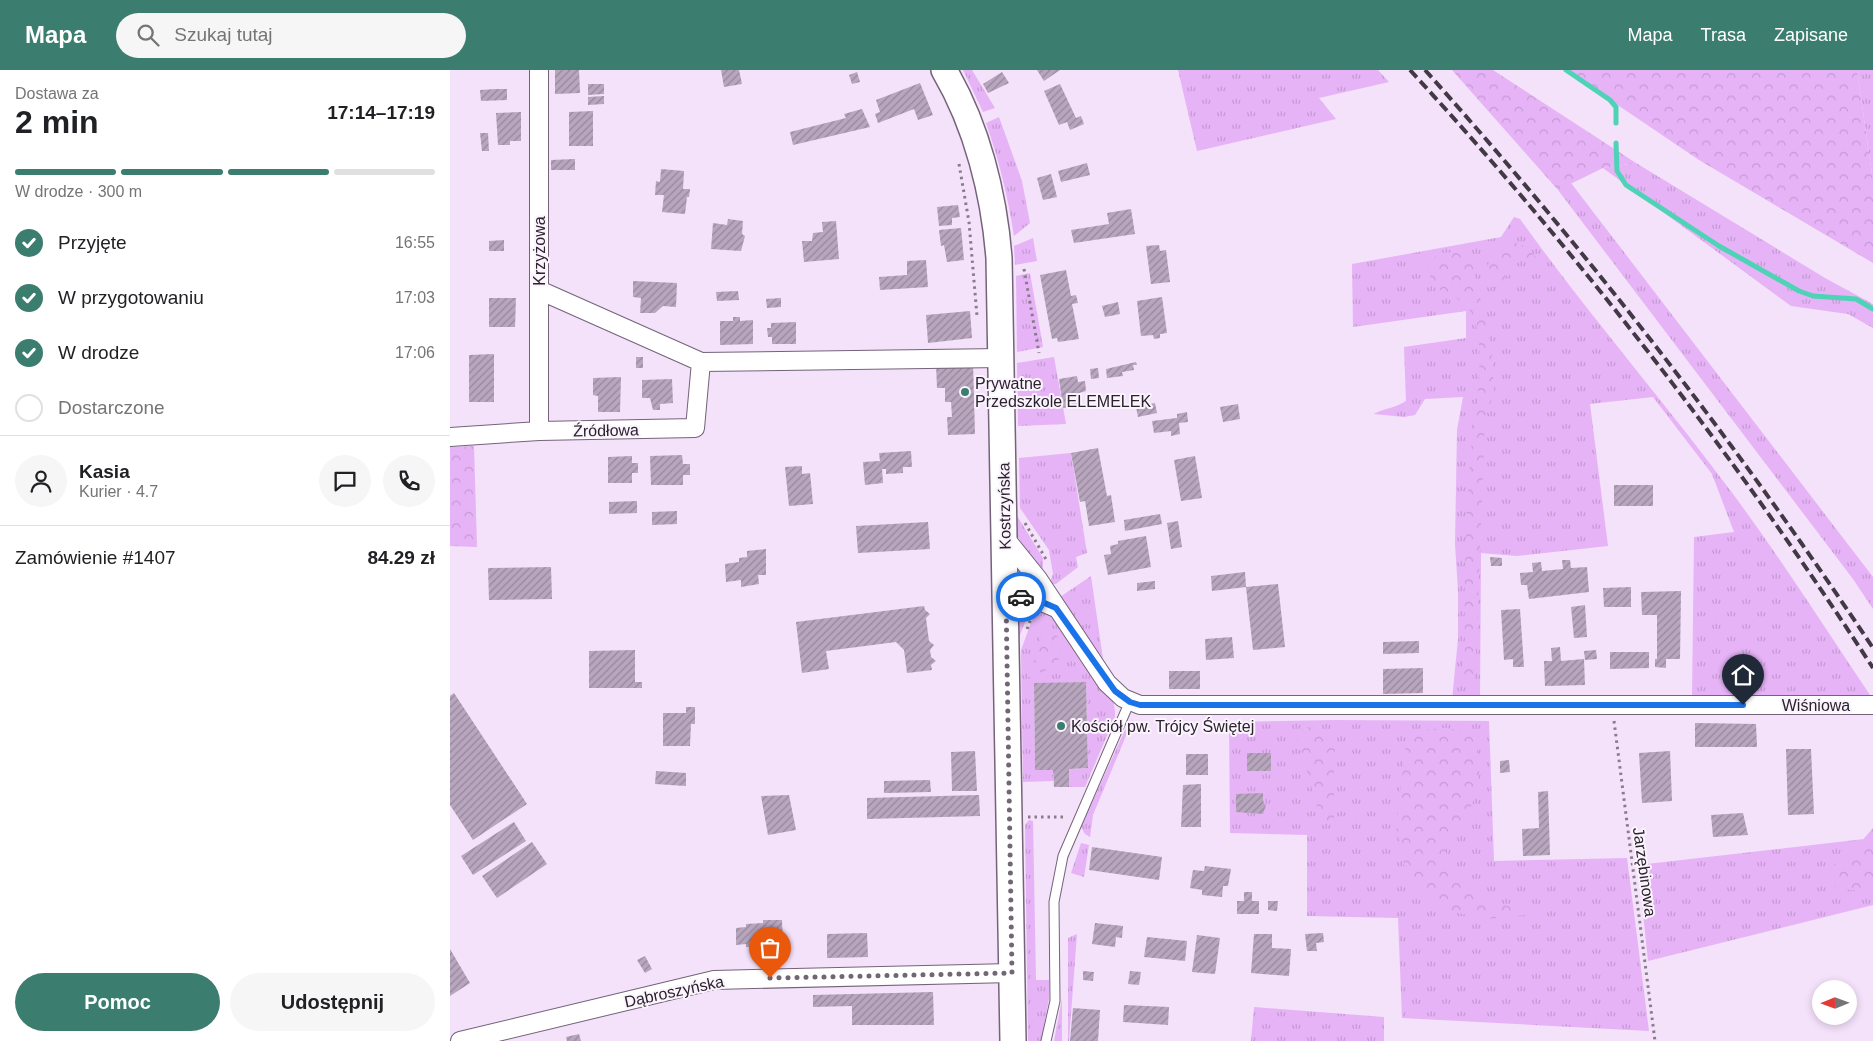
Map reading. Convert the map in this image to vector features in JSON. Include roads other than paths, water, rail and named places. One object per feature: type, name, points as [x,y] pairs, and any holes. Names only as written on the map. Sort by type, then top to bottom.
[{"type":"main road","name":"Kostrzyńska","points":[[944,70],[963,106],[976,142],[990,191],[999,258],[1013,1041]]},
{"type":"street","name":"Krzyżowa","points":[[539,70],[539,431]]},
{"type":"street","points":[[539,290],[700,362],[1001,358]]},
{"type":"street","name":"Źródłowa","points":[[450,436],[539,431],[695,428],[700,362]]},
{"type":"street","name":"Wiśniowa","points":[[1005,538],[1038,579],[1108,683],[1130,702],[1150,707],[1873,705]]},
{"type":"street","points":[[1006,598],[1033,598],[1056,608]]},
{"type":"street","name":"Dąbroszyńska","points":[[460,1041],[714,980],[1012,973]]},
{"type":"lane","points":[[1046,1041],[1055,1001],[1055,891],[1063,856],[1130,702]]},
{"type":"waterway","points":[[1566,70],[1610,100],[1616,107],[1616,123]]},
{"type":"waterway","points":[[1616,143],[1617,171],[1626,185],[1719,246],[1799,291],[1813,296],[1856,299],[1873,309]]},
{"type":"railway","points":[[1410,70],[1535,212],[1654,359],[1767,512],[1873,668]]},
{"type":"railway","points":[[1425,70],[1545,209],[1660,351],[1769,498],[1873,648]]},
{"type":"place","name":"Prywatne Przedszkole ELEMELEK","points":[[965,392]]},
{"type":"place","name":"Kościół pw. Trójcy Świętej","points":[[1061,726]]}]
